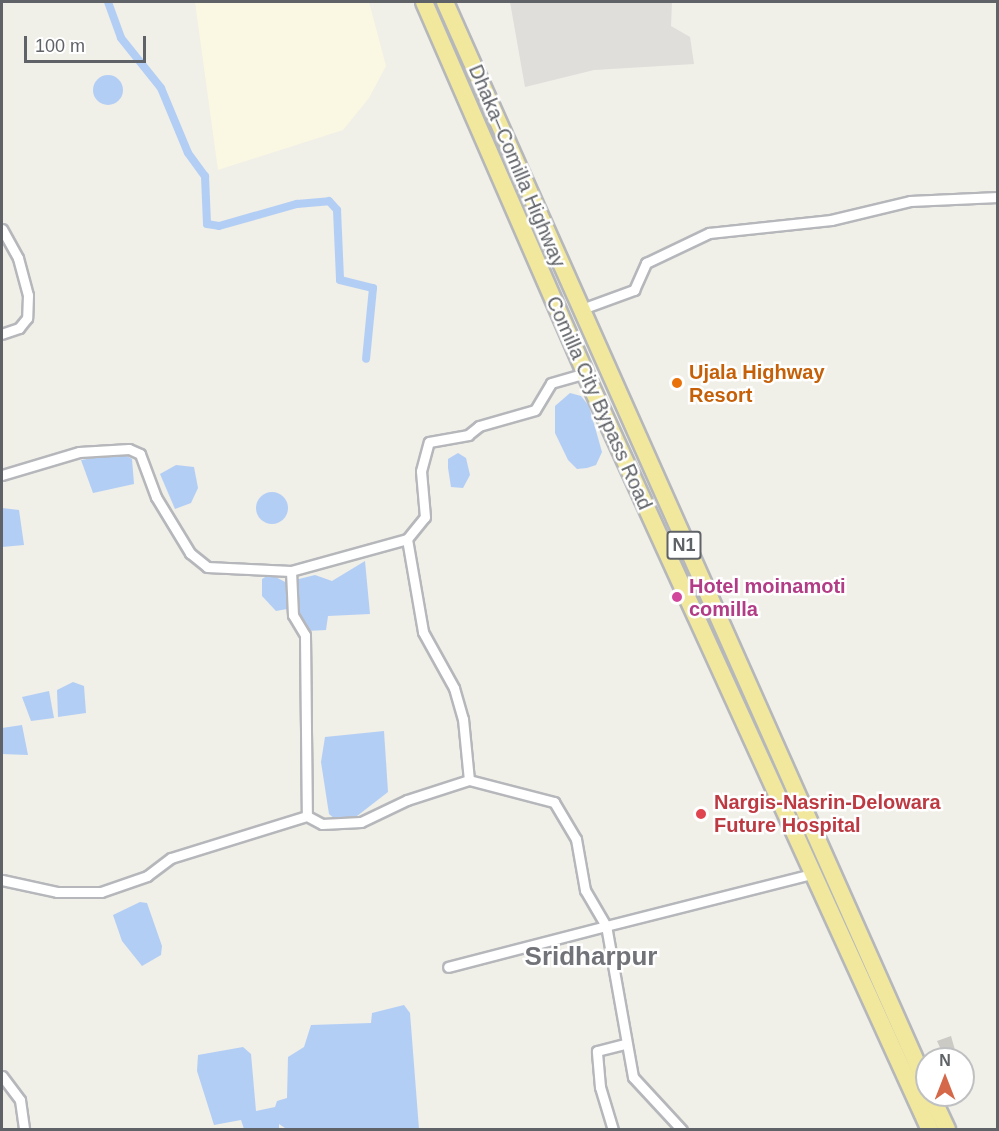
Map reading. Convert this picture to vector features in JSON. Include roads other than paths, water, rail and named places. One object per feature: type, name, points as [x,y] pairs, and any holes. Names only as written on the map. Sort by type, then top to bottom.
[{"type":"highway","name":"Comilla City Bypass Road","points":[[424,2],[585,373],[811,874],[930,1130]]},
{"type":"highway","name":"Dhaka–Comilla Highway","points":[[445,2],[579,310],[915,1059]]},
{"type":"highway","points":[[936,1107],[947,1130]]},
{"type":"street","points":[[579,310],[634,290],[646,263],[709,233],[831,220],[910,201],[998,197]]},
{"type":"street","points":[[2,229],[18,258],[28,295],[27,318],[19,328],[2,334]]},
{"type":"street","points":[[2,475],[79,452],[129,449],[140,454],[156,497],[190,553],[207,567],[291,571],[407,539],[425,517],[421,471],[429,442],[468,435],[479,426],[535,410],[551,383],[585,373]]},
{"type":"street","points":[[407,539],[423,632],[454,688],[464,719],[469,780]]},
{"type":"street","points":[[291,571],[294,615],[305,635],[307,816]]},
{"type":"street","points":[[2,880],[57,892],[101,892],[147,876],[171,858],[307,816],[322,824],[361,822],[406,800],[469,780],[554,802],[576,839],[585,890],[606,926],[625,1044],[642,1093],[682,1130]]},
{"type":"street","points":[[448,967],[811,874]]},
{"type":"street","points":[[613,1130],[597,1051],[625,1044]]},
{"type":"street","points":[[2,1076],[20,1100],[24,1130]]},
{"type":"water","points":[[108,75],[114,76],[122,84],[122,96],[114,104],[108,105],[102,104],[94,96],[93,90],[94,84],[102,76]]},
{"type":"water","points":[[570,393],[581,396],[589,406],[602,452],[596,465],[587,468],[577,469],[568,460],[555,433],[555,406]]},
{"type":"water","points":[[122,453],[132,459],[134,484],[93,493],[81,460]]},
{"type":"water","points":[[458,453],[466,458],[470,475],[463,488],[451,487],[448,468],[448,459]]},
{"type":"water","points":[[176,465],[194,467],[198,488],[191,503],[175,509],[160,474]]},
{"type":"water","points":[[272,492],[283,497],[288,508],[283,519],[272,524],[261,519],[256,508],[261,497]]},
{"type":"water","points":[[2,508],[19,510],[24,545],[2,547]]},
{"type":"water","points":[[365,561],[370,614],[328,616],[326,630],[307,631],[296,605],[295,580],[315,575],[332,581]]},
{"type":"water","points":[[270,574],[287,583],[287,609],[276,611],[262,596],[262,579]]},
{"type":"water","points":[[73,682],[84,686],[86,713],[58,717],[57,690]]},
{"type":"water","points":[[49,691],[54,718],[31,721],[22,697]]},
{"type":"water","points":[[22,725],[28,755],[2,754],[2,728]]},
{"type":"water","points":[[384,731],[388,792],[357,816],[335,819],[329,814],[321,762],[325,737]]},
{"type":"water","points":[[140,902],[147,903],[162,946],[161,955],[142,966],[122,941],[113,915]]},
{"type":"water","points":[[404,1005],[410,1013],[419,1129],[288,1130],[279,1124],[279,1129],[244,1129],[241,1120],[214,1125],[197,1071],[198,1055],[243,1047],[251,1054],[256,1111],[275,1107],[277,1101],[287,1098],[288,1057],[304,1047],[311,1025],[371,1023],[372,1013]]},
{"type":"waterway","points":[[108,2],[121,38],[161,88],[188,153],[205,176],[207,224],[219,226],[297,204],[329,201],[337,210],[340,280],[373,288],[366,359]]},
{"type":"place","name":"Ujala Highway Resort","points":[[677,383]]},
{"type":"place","name":"Hotel moinamoti comilla","points":[[677,597]]},
{"type":"place","name":"Nargis-Nasrin-Delowara Future Hospital","points":[[701,814]]},
{"type":"district","name":"Sridharpur","points":[[591,957]]}]
